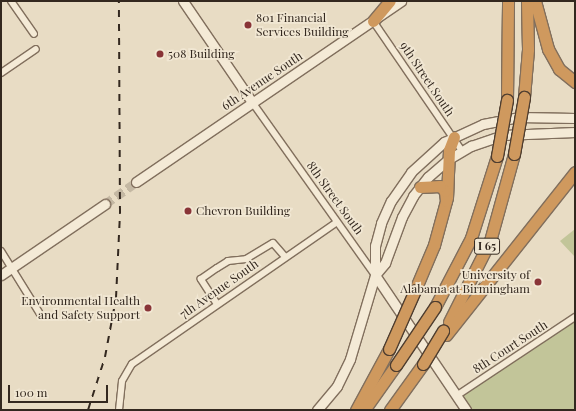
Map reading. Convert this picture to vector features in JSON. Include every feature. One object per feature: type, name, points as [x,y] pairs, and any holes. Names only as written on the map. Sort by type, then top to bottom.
[{"type":"highway","points":[[373,21],[390,1]]},
{"type":"highway","name":"I 65","points":[[363,410],[396,365],[435,307],[471,238],[497,156],[507,100],[508,1]]},
{"type":"highway","name":"I 65","points":[[445,333],[490,240],[514,154],[524,97],[528,49],[527,1]]},
{"type":"highway","points":[[535,1],[548,49],[560,69],[575,82]]},
{"type":"highway","points":[[356,410],[389,349],[434,245],[446,201],[449,159],[454,137]]},
{"type":"highway","points":[[390,410],[445,333],[575,172]]},
{"type":"highway","points":[[420,186],[440,186],[445,191],[446,201]]},
{"type":"main road","name":"8th Street South","points":[[183,1],[252,102]]},
{"type":"main road","name":"6th Avenue South","points":[[136,182],[402,1]]},
{"type":"main road","points":[[317,410],[333,391],[348,364],[375,275],[375,246],[385,212],[394,196],[418,163],[454,137],[484,124],[506,118],[575,118]]},
{"type":"main road","points":[[375,275],[385,264],[402,217],[420,186],[449,159],[462,151],[503,135],[575,132]]},
{"type":"main road","points":[[1,275],[105,204]]},
{"type":"main road","name":"8th Street South","points":[[375,275],[466,410]]},
{"type":"street","points":[[11,1],[34,34]]},
{"type":"street","name":"9th Street South","points":[[373,21],[454,137],[462,151]]},
{"type":"street","points":[[1,73],[36,49]]},
{"type":"street","name":"8th Street South","points":[[252,102],[375,275]]},
{"type":"street","name":"7th Avenue South","points":[[119,410],[122,381],[127,370],[141,357],[337,222]]},
{"type":"street","points":[[217,304],[201,279],[228,261],[246,258],[269,244],[276,245],[285,257]]},
{"type":"street","points":[[1,251],[40,314]]},
{"type":"street","name":"8th Court South","points":[[456,396],[575,317]]},
{"type":"green space","points":[[575,229],[575,257],[560,241]]},
{"type":"green space","points":[[575,317],[575,410],[466,410],[456,396]]},
{"type":"tunnel","points":[[105,204],[136,182]]},
{"type":"railway","points":[[88,410],[105,357],[116,298],[120,213],[119,1]]},
{"type":"place","name":"801 Financial Services Building","points":[[248,25]]},
{"type":"place","name":"508 Building","points":[[160,54]]},
{"type":"place","name":"Chevron Building","points":[[188,211]]},
{"type":"place","name":"University of Alabama at Birmingham","points":[[538,282]]},
{"type":"place","name":"Environmental Health and Safety Support","points":[[148,308]]}]
